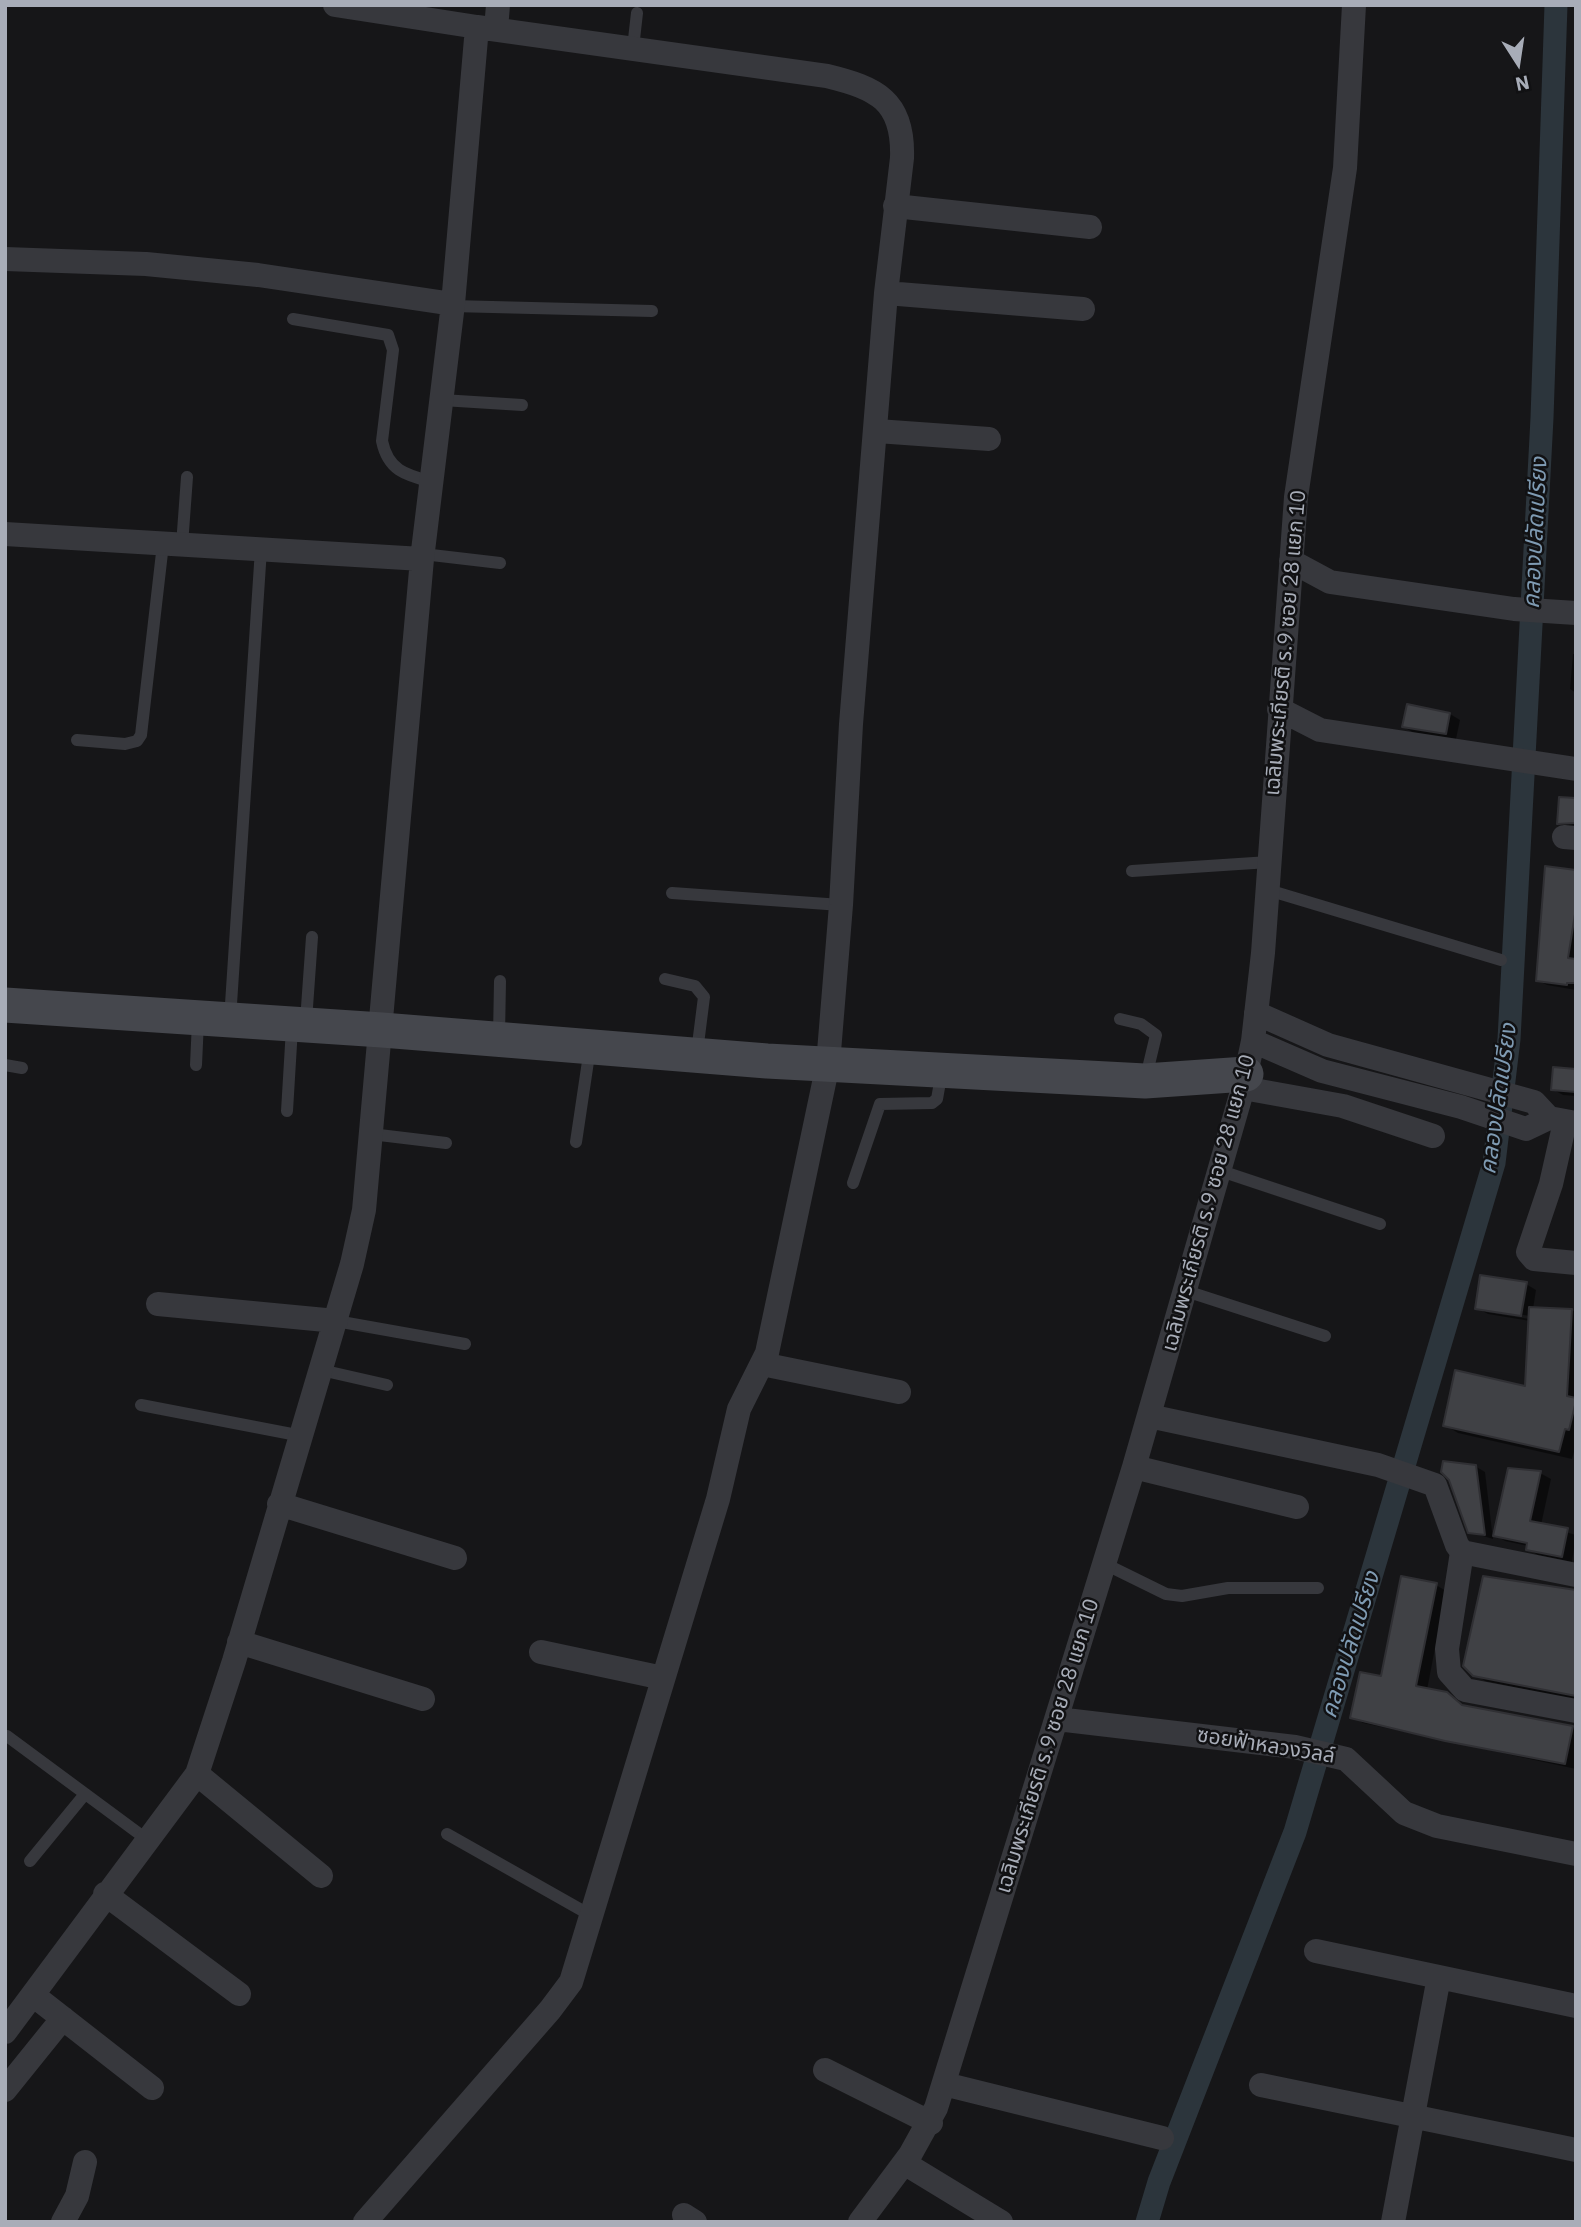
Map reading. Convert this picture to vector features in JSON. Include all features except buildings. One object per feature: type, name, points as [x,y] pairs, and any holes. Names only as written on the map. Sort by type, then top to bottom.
[{"type":"street","points":[[334,5],[490,20],[633,48],[827,76],[863,85],[882,98],[899,123],[902,150],[850,724],[841,905],[828,1064],[782,1292],[762,1364],[733,1428],[718,1499],[571,1982],[550,2010],[365,2222]]},
{"type":"street","name":"เฉลิมพระเกียรติ ร.9 ซอย 28 แยก 10","points":[[860,2222],[931,2123],[1105,1564],[1221,1171],[1248,1068],[1268,890],[1296,497],[1345,168],[1354,5]]},
{"type":"street","points":[[5,2032],[105,1894],[149,1842],[197,1774],[302,1436],[364,1210],[422,556],[490,20]]},
{"type":"street","points":[[895,205],[1090,227]]},
{"type":"street","points":[[5,259],[146,264],[257,275],[453,305]]},
{"type":"street","points":[[887,293],[1083,309]]},
{"type":"street","points":[[877,431],[989,439]]},
{"type":"street","points":[[5,534],[422,556]]},
{"type":"street","points":[[1291,561],[1330,582],[1514,609],[1571,612]]},
{"type":"street","points":[[1279,709],[1320,730],[1566,768]]},
{"type":"street","points":[[5,1005],[382,1030],[697,1056],[1145,1081],[1248,1068],[1322,1071],[1401,1092],[1463,1096],[1556,1116]]},
{"type":"street","points":[[1256,1013],[1328,1045],[1405,1067],[1526,1129],[1556,1116]]},
{"type":"street","points":[[1322,1071],[1328,1045]]},
{"type":"street","points":[[1401,1092],[1405,1067]]},
{"type":"street","points":[[1248,1068],[1343,1106],[1433,1136]]},
{"type":"street","points":[[1556,1116],[1551,1184],[1528,1252],[1534,1259],[1576,1263]]},
{"type":"street","points":[[158,1304],[335,1321]]},
{"type":"street","points":[[762,1364],[899,1392]]},
{"type":"street","points":[[1149,1416],[1378,1465],[1436,1485],[1462,1552],[1447,1649],[1449,1672],[1465,1689],[1576,1711]]},
{"type":"street","points":[[1134,1467],[1297,1507]]},
{"type":"street","points":[[279,1504],[455,1559]]},
{"type":"street","points":[[1462,1552],[1576,1575]]},
{"type":"street","points":[[239,1643],[423,1699]]},
{"type":"street","points":[[541,1652],[663,1678]]},
{"type":"street","name":"ซอยฟ้าหลวงวิลล์","points":[[1057,1719],[1294,1746],[1346,1759],[1404,1813],[1437,1826],[1576,1854]]},
{"type":"street","points":[[197,1774],[321,1875]]},
{"type":"street","points":[[105,1894],[239,1994]]},
{"type":"street","points":[[1316,1951],[1576,2006]]},
{"type":"street","points":[[1393,2222],[1440,1977]]},
{"type":"street","points":[[33,1995],[152,2088]]},
{"type":"street","points":[[5,2090],[63,2018]]},
{"type":"street","points":[[825,2070],[931,2123]]},
{"type":"street","points":[[944,2084],[1162,2138]]},
{"type":"street","points":[[1261,2085],[1576,2150]]},
{"type":"street","points":[[63,2222],[77,2196],[85,2162]]},
{"type":"street","points":[[904,2163],[1001,2222]]},
{"type":"lane","points":[[633,48],[638,13]]},
{"type":"lane","points":[[453,305],[652,311]]},
{"type":"lane","points":[[293,319],[388,335],[393,350],[382,441],[387,461],[399,471],[432,482]]},
{"type":"lane","points":[[442,400],[522,405]]},
{"type":"lane","points":[[77,740],[125,744],[137,741],[141,735],[187,477]]},
{"type":"lane","points":[[196,1065],[214,1018],[261,549]]},
{"type":"lane","points":[[422,556],[500,563]]},
{"type":"lane","points":[[1132,871],[1269,862]]},
{"type":"lane","points":[[1268,890],[1501,960]]},
{"type":"lane","points":[[672,893],[841,905]]},
{"type":"lane","points":[[287,1111],[312,937]]},
{"type":"lane","points":[[665,979],[695,986],[704,997],[697,1056]]},
{"type":"lane","points":[[499,1040],[500,981]]},
{"type":"lane","points":[[1120,1019],[1140,1024],[1156,1034],[1145,1081]]},
{"type":"lane","points":[[576,1142],[590,1047]]},
{"type":"lane","points":[[5,1065],[22,1068]]},
{"type":"lane","points":[[853,1183],[880,1104],[932,1103],[937,1099],[942,1070]]},
{"type":"lane","points":[[371,1134],[446,1143]]},
{"type":"lane","points":[[1221,1171],[1380,1224]]},
{"type":"lane","points":[[1186,1291],[1325,1336]]},
{"type":"lane","points":[[335,1321],[465,1344]]},
{"type":"lane","points":[[321,1370],[387,1385]]},
{"type":"lane","points":[[141,1405],[302,1436]]},
{"type":"lane","points":[[1105,1564],[1166,1594],[1182,1596],[1228,1588],[1318,1588]]},
{"type":"lane","points":[[7,1737],[149,1842]]},
{"type":"lane","points":[[30,1861],[85,1794]]},
{"type":"lane","points":[[447,1834],[592,1916]]},
{"type":"waterway","name":"คลองปลัดเปรียง","points":[[1147,2222],[1159,2182],[1295,1832],[1494,1163],[1509,1039],[1542,418],[1556,5]]}]
